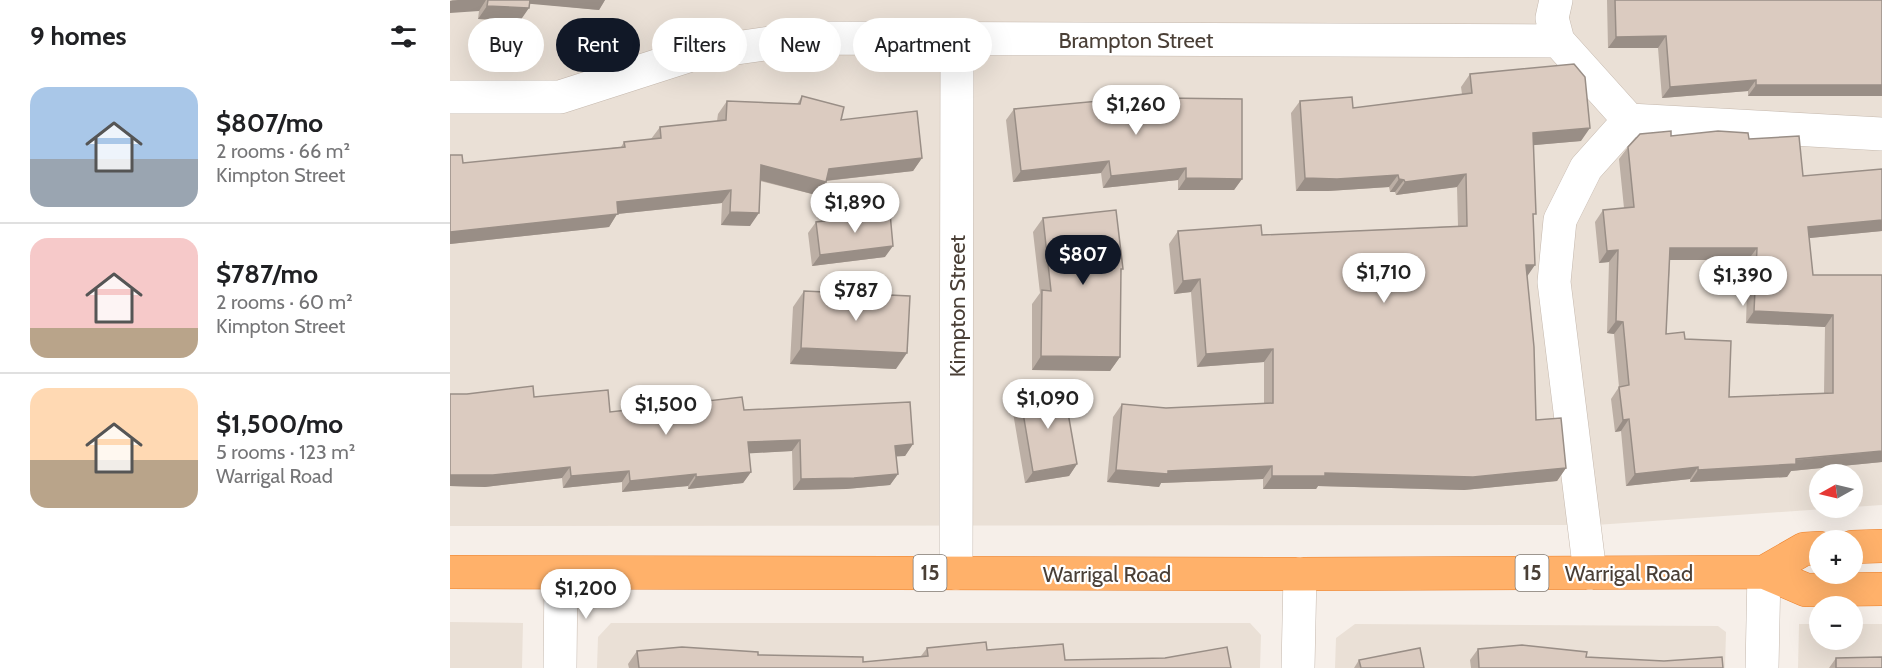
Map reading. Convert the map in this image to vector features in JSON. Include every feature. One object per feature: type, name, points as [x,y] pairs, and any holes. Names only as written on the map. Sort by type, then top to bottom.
[{"type":"highway","points":[[1863,547],[1882,546]]},
{"type":"highway","name":"Warrigal Road","points":[[1764,572],[1804,549],[1809,549]]},
{"type":"highway","name":"Warrigal Road","points":[[450,572],[1300,574],[1764,572],[1806,590],[1882,589]]},
{"type":"street","points":[[1556,0],[1552,18],[1558,41],[1629,120],[1882,134]]},
{"type":"street","name":"Brampton Street","points":[[450,97],[560,97],[694,54],[806,39],[853,39]]},
{"type":"street","name":"Brampton Street","points":[[992,40],[1558,41]]},
{"type":"street","name":"Kimpton Street","points":[[957,72],[957,573]]},
{"type":"street","points":[[1590,573],[1554,282],[1560,220],[1587,168],[1629,120]]},
{"type":"street","points":[[1762,668],[1764,572]]},
{"type":"street","points":[[560,668],[561,573]]},
{"type":"street","points":[[1298,668],[1300,574]]},
{"type":"shaded area","points":[[450,0],[1882,0],[1882,505],[1863,506],[1863,464],[1809,464],[1809,510],[1596,525],[450,526]]},
{"type":"shaded area","points":[[450,622],[523,623],[522,668],[450,668]]},
{"type":"shaded area","points":[[611,623],[1250,623],[1261,635],[1260,668],[597,668],[598,637]]},
{"type":"shaded area","points":[[1355,624],[1718,626],[1726,632],[1725,668],[1335,668],[1336,638]]},
{"type":"shaded area","points":[[1799,624],[1809,624],[1809,650],[1863,650],[1863,624],[1882,624],[1882,668],[1798,668]]},
{"type":"building","points":[[488,0],[530,0],[529,8],[487,6]]},
{"type":"building","points":[[1615,0],[1882,0],[1882,85],[1756,85],[1756,80],[1670,87],[1666,36],[1616,37]]},
{"type":"building","points":[[1574,64],[1585,77],[1590,128],[1533,133],[1535,265],[1526,265],[1534,347],[1536,420],[1561,418],[1566,468],[1473,477],[1325,473],[1325,476],[1272,476],[1272,466],[1168,471],[1168,474],[1116,470],[1122,404],[1166,408],[1273,403],[1273,349],[1206,354],[1200,279],[1183,281],[1178,231],[1261,225],[1262,235],[1467,226],[1466,174],[1405,182],[1399,179],[1398,175],[1337,179],[1305,178],[1300,101],[1352,97],[1353,108],[1472,93],[1470,74]]},
{"type":"building","points":[[1163,95],[1163,98],[1242,99],[1242,179],[1186,178],[1186,168],[1111,176],[1109,161],[1021,171],[1014,109]]},
{"type":"building","points":[[802,96],[844,107],[841,120],[917,111],[922,158],[829,169],[826,182],[761,165],[759,213],[730,212],[731,190],[617,202],[618,214],[450,232],[450,155],[462,155],[463,163],[625,147],[624,142],[661,138],[660,127],[726,120],[727,101],[800,104]]},
{"type":"building","points":[[1671,131],[1671,136],[1718,131],[1748,133],[1749,139],[1799,136],[1803,176],[1882,169],[1882,220],[1808,227],[1813,275],[1882,275],[1882,451],[1796,459],[1796,464],[1698,470],[1698,467],[1635,474],[1629,419],[1623,420],[1619,387],[1629,385],[1623,322],[1616,321],[1618,250],[1607,251],[1603,210],[1634,207],[1628,147],[1640,134]],"holes":[[[1670,248],[1757,248],[1754,311],[1833,315],[1833,393],[1729,397],[1731,341],[1685,339],[1684,332],[1666,334]]]},
{"type":"building","points":[[1116,210],[1123,269],[1121,269],[1120,357],[1041,356],[1042,290],[1051,291],[1043,218]]},
{"type":"building","points":[[890,213],[893,246],[820,255],[816,222]]},
{"type":"building","points":[[804,291],[910,296],[907,353],[801,348]]},
{"type":"building","points":[[533,386],[534,397],[608,390],[610,412],[742,397],[744,410],[910,402],[913,444],[895,446],[898,474],[854,478],[801,479],[800,440],[748,442],[751,472],[696,477],[696,474],[630,481],[629,471],[571,476],[570,467],[493,475],[450,475],[450,394]]},
{"type":"building","points":[[1064,390],[1077,464],[1033,472],[1020,395]]},
{"type":"building","points":[[986,642],[987,650],[1063,644],[1065,660],[1165,658],[1227,647],[1231,668],[639,668],[637,651],[682,647],[758,652],[758,655],[863,657],[863,662],[928,656],[927,648]]},
{"type":"building","points":[[1522,645],[1587,652],[1586,657],[1664,661],[1722,657],[1723,668],[1479,668],[1478,649]]},
{"type":"building","points":[[1420,648],[1424,668],[1361,668],[1359,660]]},
{"type":"building","points":[[1882,657],[1882,668],[1836,668],[1836,658]]}]
